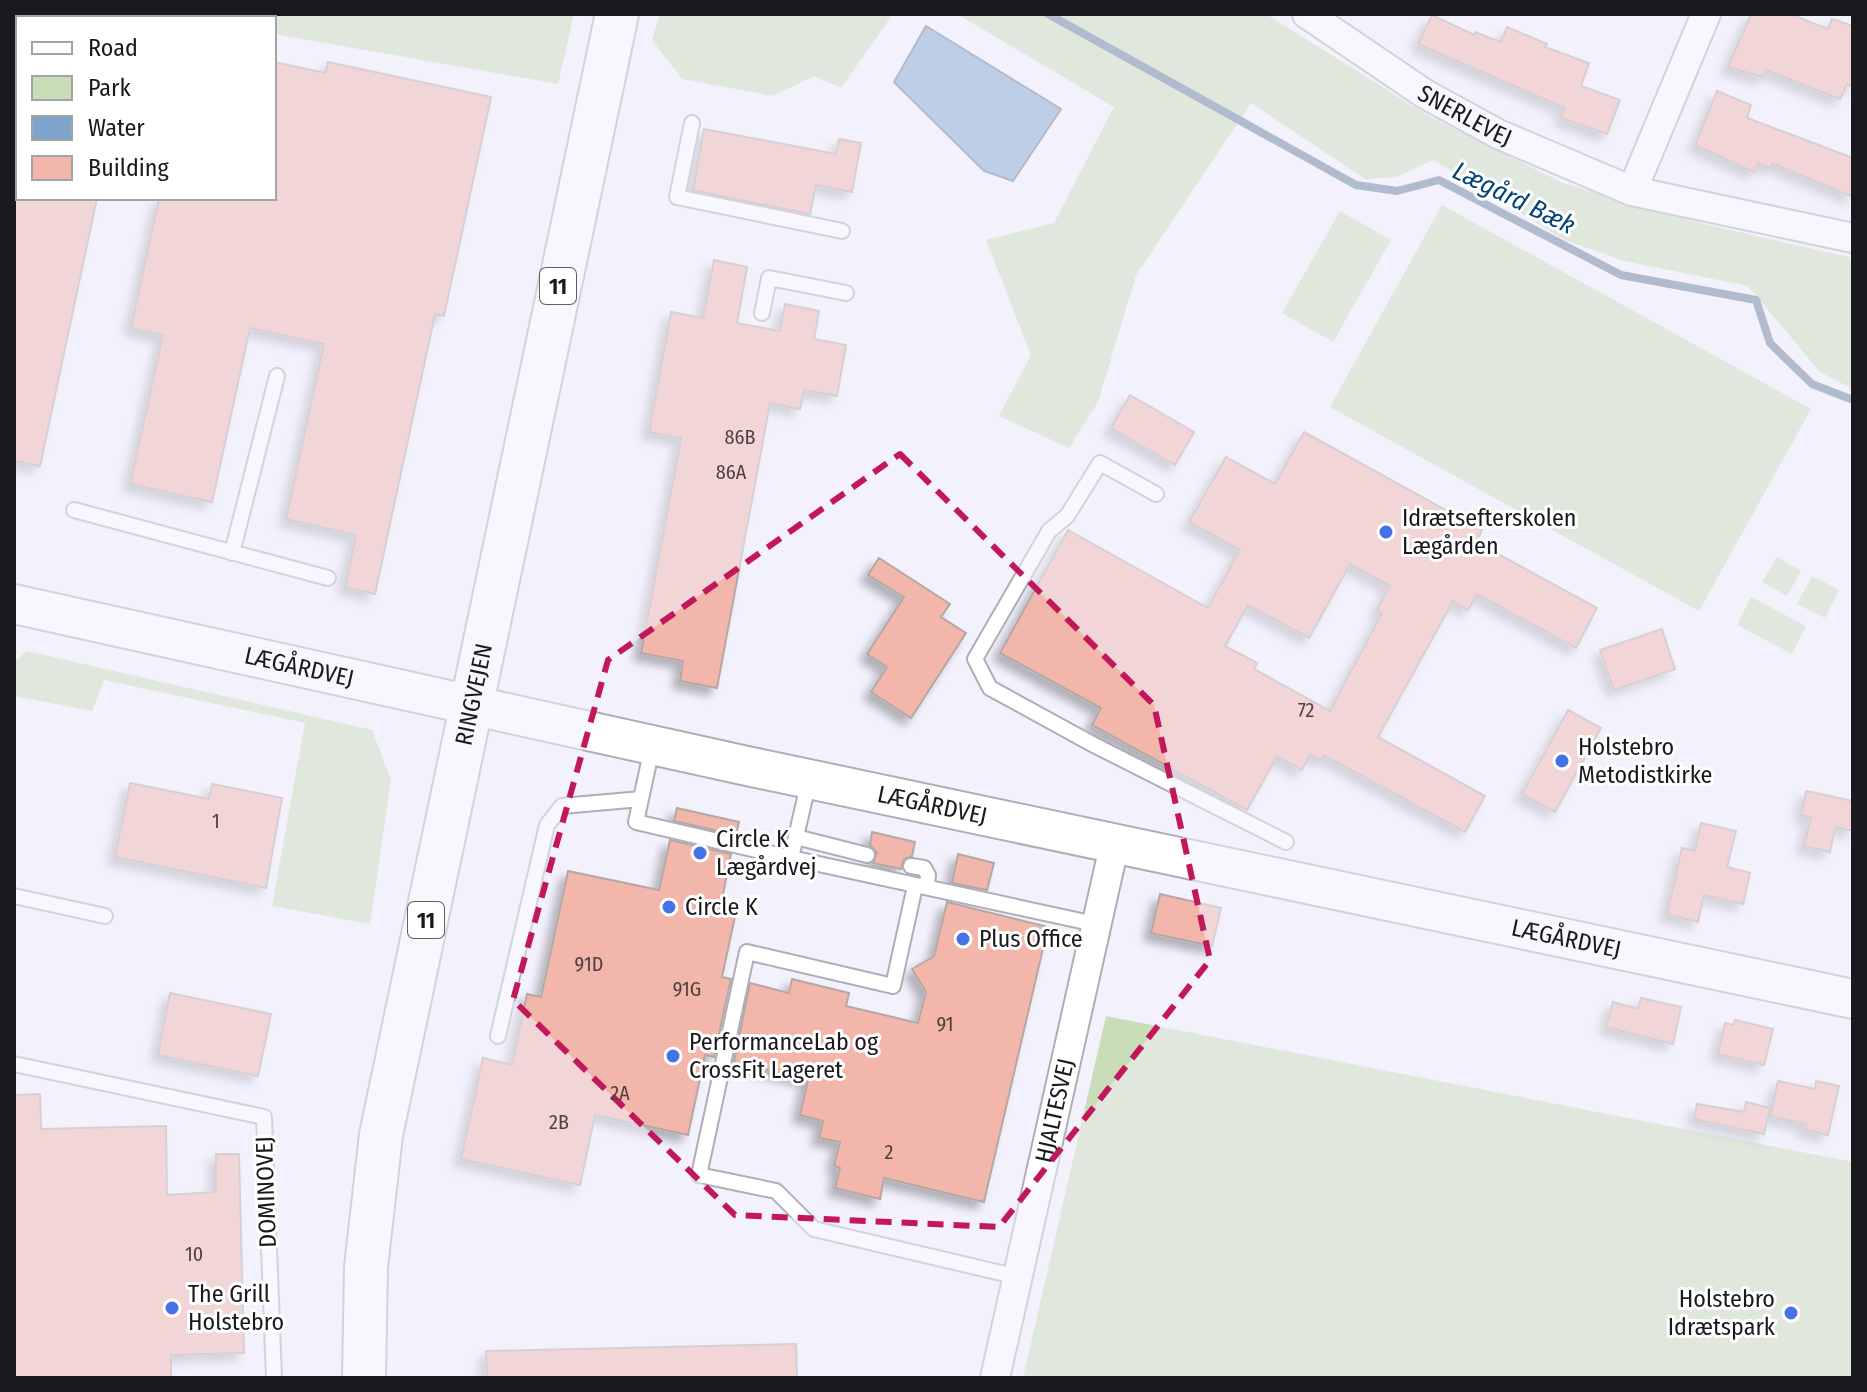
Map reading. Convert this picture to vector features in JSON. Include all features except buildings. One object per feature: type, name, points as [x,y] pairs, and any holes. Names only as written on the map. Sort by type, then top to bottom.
[{"type":"main road","name":"RINGVEJEN","points":[[364,1378],[366,1267],[381,1135],[617,14]]},
{"type":"street","points":[[1632,191],[1706,14]]},
{"type":"street","name":"SNERLEVEJ","points":[[1309,15],[1425,94],[1474,121],[1632,191],[1853,238]]},
{"type":"street","name":"LÆGÅRDVEJ","points":[[14,604],[653,744],[1853,999]]},
{"type":"street","name":"HJALTESVEJ","points":[[995,1378],[1115,842]]},
{"type":"lane","points":[[692,123],[677,197],[842,231]]},
{"type":"lane","points":[[762,313],[769,278],[846,293]]},
{"type":"lane","points":[[232,553],[277,376]]},
{"type":"lane","points":[[1156,494],[1100,463],[1067,516],[1049,531],[975,659],[990,688],[1094,745],[1286,842]]},
{"type":"lane","points":[[74,510],[328,578]]},
{"type":"lane","points":[[653,744],[636,822],[1095,924]]},
{"type":"lane","points":[[791,858],[810,777]]},
{"type":"lane","points":[[498,1036],[547,825],[562,806],[641,799]]},
{"type":"lane","points":[[796,837],[867,855]]},
{"type":"lane","points":[[911,866],[924,868],[928,875],[921,887],[893,986],[747,952],[699,1175],[776,1191],[814,1229],[1018,1277]]},
{"type":"lane","points":[[14,896],[105,916]]},
{"type":"lane","name":"DOMINOVEJ","points":[[14,1064],[264,1117],[274,1378]]},
{"type":"highlighted area","points":[[900,454],[1154,705],[1210,960],[999,1227],[735,1215],[513,1000],[608,660]]},
{"type":"green space","points":[[160,14],[574,14],[558,84],[276,34],[276,16]]},
{"type":"green space","points":[[660,14],[893,14],[841,88],[814,76],[773,96],[682,79],[652,40]]},
{"type":"green space","points":[[957,14],[1266,14],[1427,115],[1563,183],[1700,223],[1849,257],[1853,266],[1853,389],[1820,372],[1748,286],[1624,261],[1565,240],[1433,160],[1397,177],[1365,179],[1251,103],[1136,275],[1098,402],[1069,448],[999,416],[1031,355],[986,240],[1054,223],[1114,107]]},
{"type":"green space","points":[[1442,205],[1811,409],[1699,611],[1330,407]]},
{"type":"green space","points":[[1340,211],[1391,240],[1333,342],[1282,313]]},
{"type":"green space","points":[[1777,557],[1801,571],[1787,596],[1762,582]]},
{"type":"green space","points":[[1812,576],[1839,590],[1825,618],[1797,604]]},
{"type":"green space","points":[[1751,597],[1806,626],[1792,654],[1737,625]]},
{"type":"green space","points":[[27,651],[372,730],[391,780],[370,924],[272,906],[305,723],[104,680],[92,711],[14,696],[14,662]]},
{"type":"green space","points":[[1106,1016],[1853,1162],[1853,1378],[1023,1378]]},
{"type":"water","points":[[926,26],[1061,109],[1013,181],[984,171],[894,82]]},
{"type":"waterway","name":"Lægård Bæk","points":[[1048,14],[1356,185],[1397,191],[1439,180],[1621,275],[1756,300],[1770,343],[1812,384],[1853,400]]},
{"type":"place","name":"Idrætsefterskolen Lægården","points":[[1386,532]]},
{"type":"place","name":"Holstebro Metodistkirke","points":[[1562,761]]},
{"type":"place","name":"Circle K Lægårdvej","points":[[700,853]]},
{"type":"place","name":"Circle K","points":[[669,907]]},
{"type":"place","name":"Plus Office","points":[[963,939]]},
{"type":"place","name":"PerformanceLab og CrossFit Lageret","points":[[673,1056]]},
{"type":"place","name":"The Grill Holstebro","points":[[172,1308]]},
{"type":"place","name":"Holstebro Idrætspark","points":[[1791,1313]]}]
